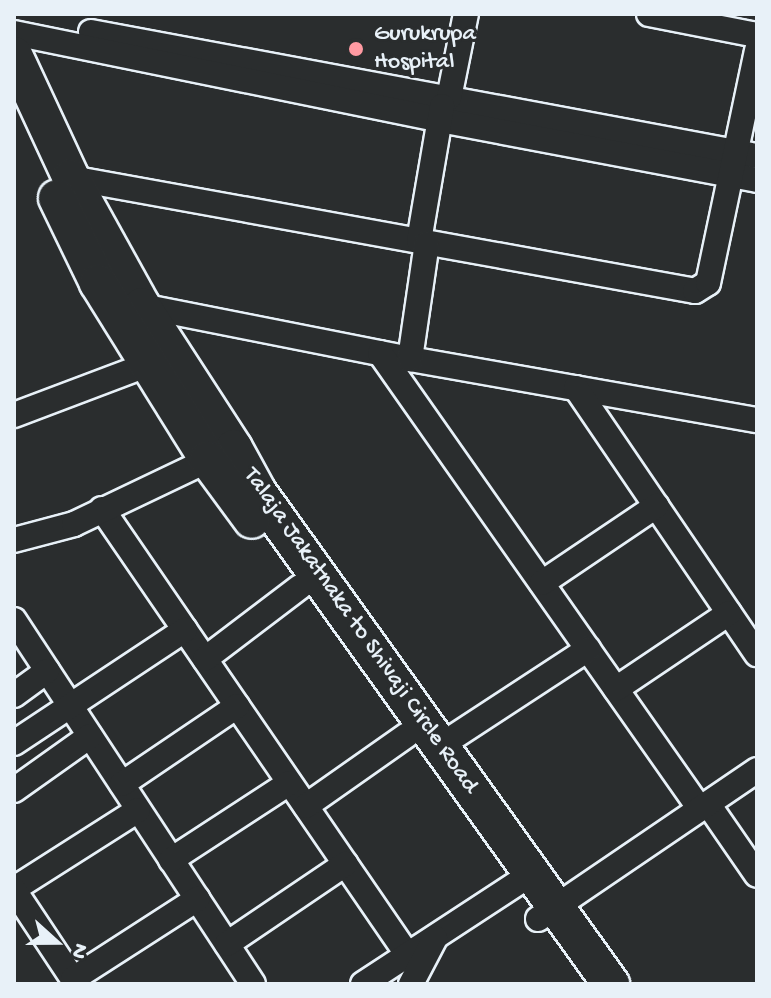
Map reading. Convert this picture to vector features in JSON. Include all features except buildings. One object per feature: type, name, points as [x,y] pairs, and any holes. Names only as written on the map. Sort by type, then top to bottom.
[{"type":"highway","name":"Talaja Jakatnaka to Shivaji Circle Road","points":[[14,55],[71,178],[142,306],[234,448],[258,492],[423,740],[547,913],[611,984]]},
{"type":"highway","name":"Talaja Jakatnaka to Shivaji Circle Road","points":[[14,109],[98,283],[208,460],[300,587],[423,740]]},
{"type":"highway","name":"Talaja Jakatnaka to Shivaji Circle Road","points":[[547,913],[582,984]]},
{"type":"street","points":[[410,359],[423,242],[444,105],[466,14]]},
{"type":"street","points":[[649,14],[757,35]]},
{"type":"street","points":[[14,18],[444,105],[742,161],[757,180]]},
{"type":"street","points":[[14,33],[444,105]]},
{"type":"street","points":[[71,178],[695,291],[708,283],[742,161],[757,50]]},
{"type":"street","points":[[142,306],[410,359],[757,420]]},
{"type":"street","points":[[380,353],[616,689],[704,806],[754,864]]},
{"type":"street","points":[[14,415],[149,364]]},
{"type":"street","points":[[576,388],[757,654]]},
{"type":"street","points":[[14,540],[74,524],[208,460]]},
{"type":"street","points":[[542,583],[656,506]]},
{"type":"street","points":[[102,509],[407,954]]},
{"type":"street","points":[[205,659],[300,587]]},
{"type":"street","points":[[616,689],[729,613]]},
{"type":"street","points":[[14,620],[253,984]]},
{"type":"street","points":[[14,743],[185,630]]},
{"type":"street","points":[[306,806],[588,649]]},
{"type":"street","points":[[14,695],[47,671]]},
{"type":"street","points":[[122,784],[237,706]]},
{"type":"street","points":[[14,790],[90,736]]},
{"type":"street","points":[[547,913],[757,770]]},
{"type":"street","points":[[171,860],[289,783]]},
{"type":"street","points":[[138,810],[14,890],[70,982],[197,899]]},
{"type":"street","points":[[227,944],[345,864]]},
{"type":"street","points":[[363,984],[523,879]]},
{"type":"street","points":[[411,984],[436,935]]},
{"type":"place","name":"Gurukrupa Hospital","points":[[356,49]]}]
